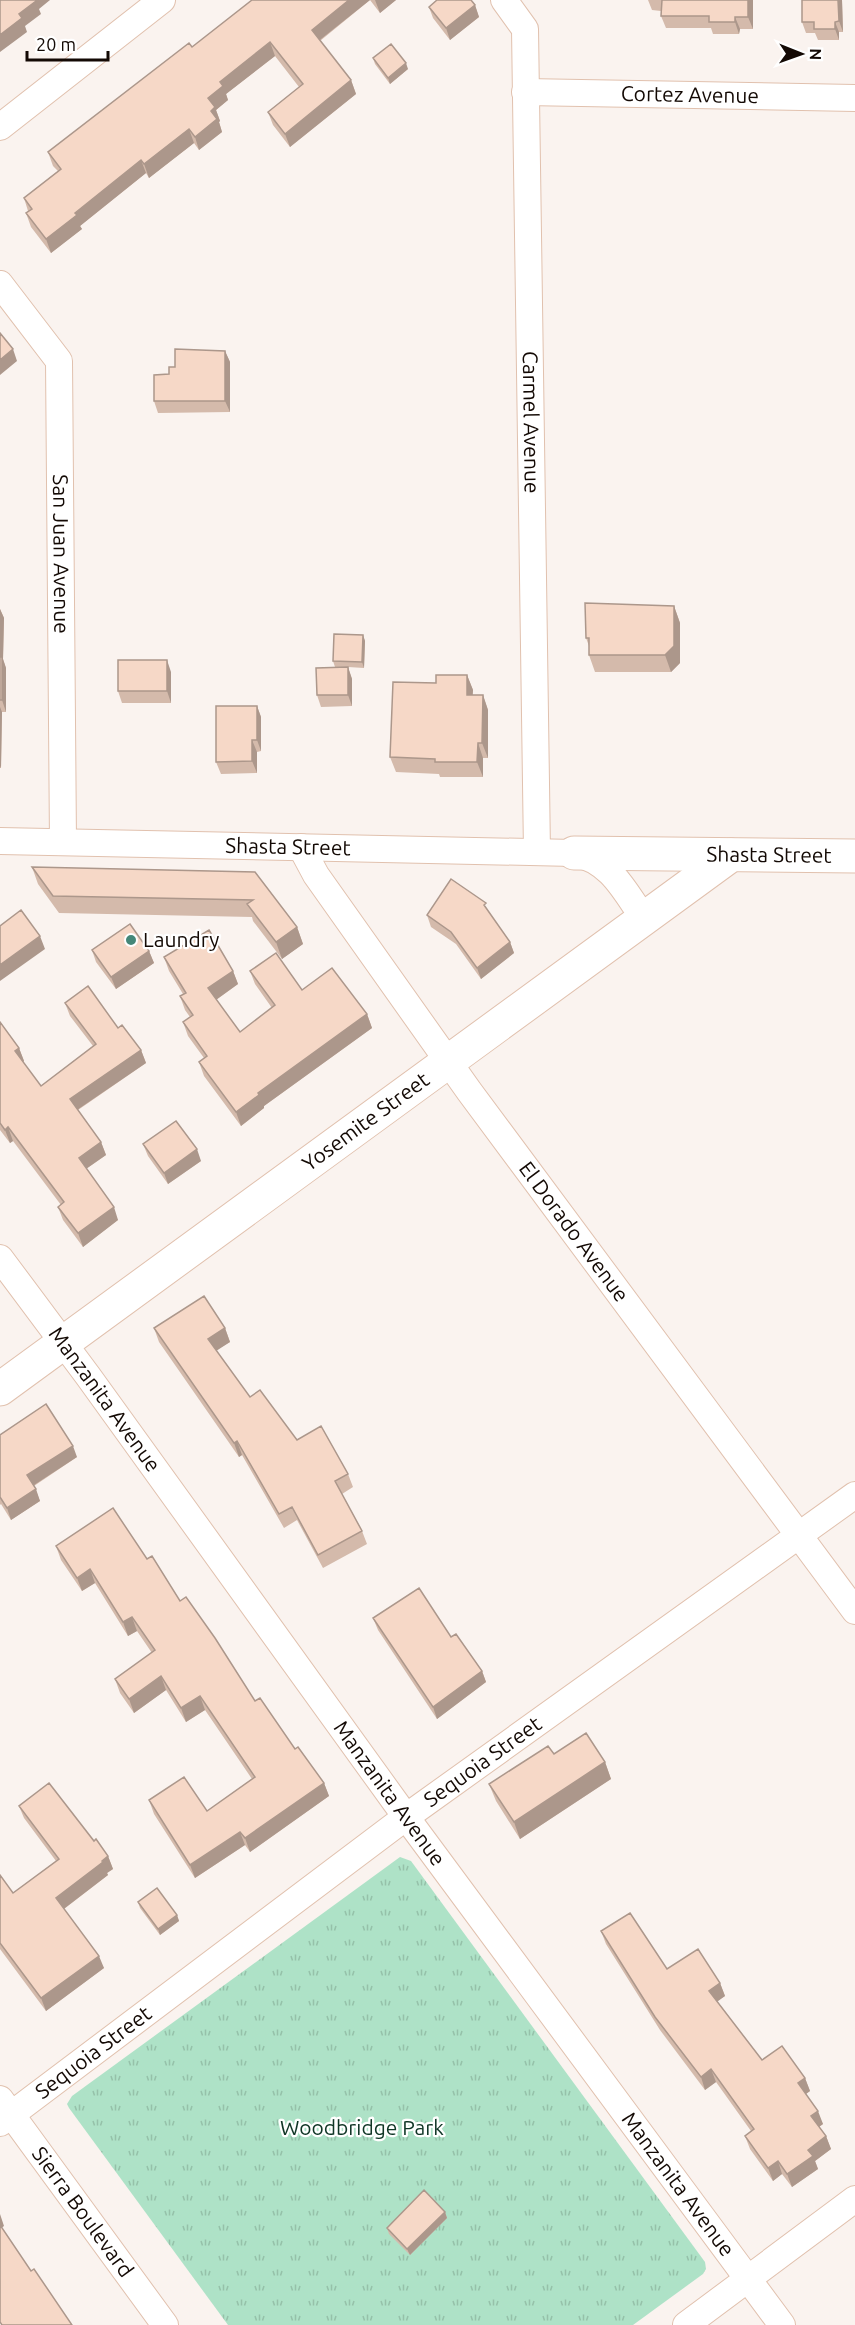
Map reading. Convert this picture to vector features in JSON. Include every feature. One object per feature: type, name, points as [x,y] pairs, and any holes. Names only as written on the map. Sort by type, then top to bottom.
[{"type":"street","points":[[0,127],[162,0]]},
{"type":"street","name":"Carmel Avenue","points":[[504,0],[525,29],[537,852]]},
{"type":"street","name":"Cortez Avenue","points":[[525,92],[855,98]]},
{"type":"street","name":"San Juan Avenue","points":[[0,284],[59,361],[63,842]]},
{"type":"street","name":"Shasta Street","points":[[0,841],[574,853],[855,856]]},
{"type":"street","name":"El Dorado Avenue","points":[[301,847],[316,875],[448,1062],[855,1611]]},
{"type":"street","name":"Shasta Street","points":[[574,853],[590,856],[605,866],[644,919]]},
{"type":"street","name":"Yosemite Street","points":[[0,1389],[732,855]]},
{"type":"street","name":"Manzanita Avenue","points":[[0,1258],[406,1817],[782,2325]]},
{"type":"street","name":"Sequoia Street","points":[[4,2112],[406,1817],[855,1495]]},
{"type":"street","name":"Sierra Boulevard","points":[[4,2112],[165,2325]]},
{"type":"street","points":[[686,2325],[855,2199]]},
{"type":"green space","name":"Woodbridge Park","points":[[400,1857],[411,1861],[705,2262],[706,2269],[703,2274],[633,2325],[228,2325],[67,2104],[72,2096]]},
{"type":"building","points":[[0,0],[36,1],[19,14],[22,18],[0,35]]},
{"type":"building","points":[[252,0],[349,0],[312,30],[351,80],[285,134],[268,112],[303,84],[270,42],[220,82],[223,86],[208,98],[215,107],[211,111],[217,119],[195,137],[189,129],[144,164],[141,160],[46,239],[26,213],[32,209],[24,198],[61,169],[48,152],[189,43],[192,47]]},
{"type":"building","points":[[437,0],[471,0],[475,5],[446,28],[429,7]]},
{"type":"building","points":[[662,0],[748,0],[748,17],[735,17],[735,22],[709,22],[709,16],[661,16]]},
{"type":"building","points":[[802,0],[838,0],[839,21],[835,22],[835,29],[814,29],[814,22],[802,22]]},
{"type":"building","points":[[391,44],[406,63],[388,78],[373,58]]},
{"type":"building","points":[[0,333],[13,349],[0,360]]},
{"type":"building","points":[[175,349],[225,351],[225,401],[154,401],[154,375],[169,374],[169,367],[175,367]]},
{"type":"building","points":[[585,603],[674,606],[674,646],[665,655],[589,655]]},
{"type":"building","points":[[334,634],[363,635],[362,662],[333,661]]},
{"type":"building","points":[[0,657],[2,657],[2,700],[0,700]]},
{"type":"building","points":[[118,660],[167,660],[167,691],[118,691]]},
{"type":"building","points":[[348,667],[348,695],[317,695],[316,668]]},
{"type":"building","points":[[436,675],[467,675],[467,695],[483,695],[482,743],[478,743],[477,762],[435,762],[435,759],[390,757],[393,682],[436,683]]},
{"type":"building","points":[[216,706],[257,706],[257,740],[252,740],[252,761],[216,762]]},
{"type":"building","points":[[32,867],[255,872],[297,927],[276,942],[247,904],[253,900],[53,896]]},
{"type":"building","points":[[451,879],[486,903],[484,905],[510,942],[477,968],[451,932],[427,915]]},
{"type":"building","points":[[21,910],[40,936],[0,965],[0,926]]},
{"type":"building","points":[[130,924],[149,951],[111,977],[92,950]]},
{"type":"building","points":[[209,930],[233,971],[208,988],[240,1032],[275,1005],[250,971],[276,953],[302,990],[332,968],[367,1014],[258,1093],[259,1095],[236,1112],[199,1062],[207,1056],[183,1022],[193,1015],[180,996],[186,993],[164,957]]},
{"type":"building","points":[[88,986],[118,1028],[122,1025],[141,1050],[70,1099],[101,1142],[79,1158],[114,1207],[78,1233],[58,1207],[64,1202],[8,1127],[5,1130],[0,1123],[0,1022],[19,1048],[15,1051],[41,1086],[96,1044],[65,1003]]},
{"type":"building","points":[[176,1121],[197,1149],[164,1173],[143,1144]]},
{"type":"building","points":[[204,1296],[225,1328],[208,1339],[250,1397],[260,1390],[297,1440],[321,1426],[348,1474],[335,1481],[362,1531],[318,1555],[292,1507],[279,1514],[237,1441],[234,1443],[154,1328]]},
{"type":"building","points":[[46,1404],[73,1446],[27,1475],[36,1489],[7,1508],[0,1497],[0,1435]]},
{"type":"building","points":[[113,1508],[147,1559],[152,1556],[180,1601],[186,1597],[255,1701],[260,1698],[295,1749],[298,1747],[324,1783],[245,1838],[240,1832],[190,1865],[149,1800],[184,1777],[207,1811],[255,1777],[200,1696],[181,1708],[161,1676],[129,1699],[115,1679],[155,1650],[132,1617],[123,1622],[90,1569],[77,1578],[56,1546]]},
{"type":"building","points":[[419,1588],[451,1637],[456,1634],[482,1671],[433,1707],[373,1618]]},
{"type":"building","points":[[586,1733],[605,1762],[514,1822],[489,1784],[548,1746],[554,1754]]},
{"type":"building","points":[[49,1783],[108,1856],[56,1898],[99,1956],[41,1998],[0,1943],[0,1875],[13,1893],[59,1859],[19,1806]]},
{"type":"building","points":[[157,1888],[177,1915],[158,1929],[138,1902]]},
{"type":"building","points":[[630,1913],[667,1969],[698,1949],[720,1983],[709,1991],[762,2060],[782,2046],[805,2078],[798,2083],[818,2111],[811,2116],[826,2136],[808,2150],[813,2156],[787,2174],[778,2161],[768,2168],[745,2136],[754,2129],[711,2069],[701,2077],[655,2017],[601,1931]]},
{"type":"building","points":[[424,2190],[445,2212],[407,2249],[387,2228]]},
{"type":"building","points":[[0,2225],[31,2271],[34,2269],[72,2325],[2,2325],[0,2322]]},
{"type":"place","name":"Laundry","points":[[131,940]]}]
